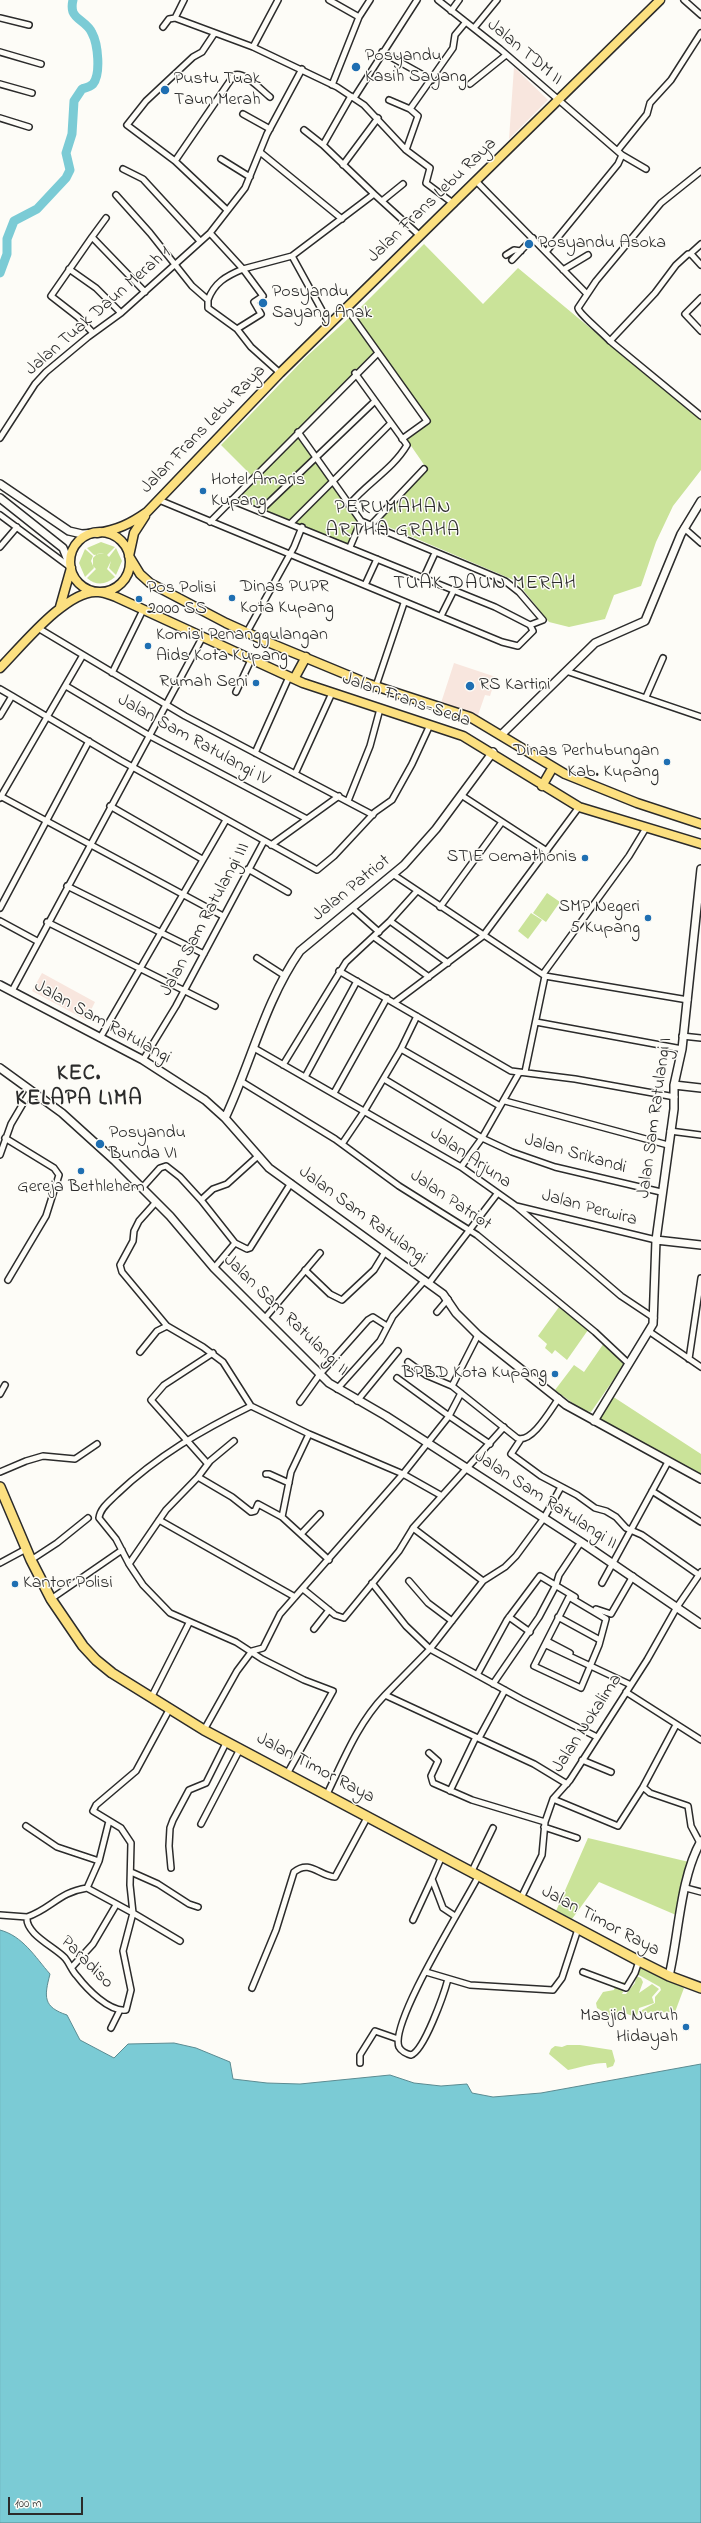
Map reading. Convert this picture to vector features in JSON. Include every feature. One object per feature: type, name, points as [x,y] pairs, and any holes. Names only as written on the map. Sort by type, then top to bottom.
[{"type":"highway","name":"Jalan Timor Raya","points":[[0,1488],[31,1560],[51,1599],[83,1646],[96,1660],[169,1710],[204,1730],[476,1872],[578,1929],[670,1976],[701,1988]]},
{"type":"main road","name":"Jalan Frans Lebu Raya","points":[[97,532],[116,530],[129,525],[147,512],[280,373],[347,309],[419,235],[477,182],[660,0]]},
{"type":"main road","points":[[0,484],[69,531],[82,534],[97,532],[109,534],[120,540],[129,556],[130,568],[125,579],[110,590],[82,595],[60,607],[1,665]]},
{"type":"main road","points":[[0,498],[63,548],[71,568],[81,584],[98,592]]},
{"type":"main road","points":[[502,735],[595,643],[644,621],[684,528],[701,502]]},
{"type":"main road","name":"Jalan Frans Lebu Raya","points":[[129,556],[134,533],[147,512]]},
{"type":"main road","points":[[60,607],[71,568],[71,556],[76,545],[85,536],[97,532]]},
{"type":"main road","name":"Jalan Frans-Seda","points":[[129,556],[140,574],[150,584],[247,632],[376,686],[470,717],[553,767],[590,786],[701,824]]},
{"type":"main road","name":"Jalan Frans-Seda","points":[[98,592],[143,610],[292,678],[332,693],[463,736],[493,752],[542,786],[579,807],[701,844]]},
{"type":"main road","points":[[292,678],[306,657]]},
{"type":"main road","name":"Jalan Patriot","points":[[225,1118],[242,1082],[254,1048],[285,976],[302,948],[394,875],[424,844],[493,752]]},
{"type":"main road","points":[[542,786],[553,767]]},
{"type":"main road","name":"Jalan Sam Ratulangi I","points":[[594,1421],[628,1363],[650,1332],[654,1318],[656,1240],[661,1192],[675,1097],[674,1085],[682,1049],[682,1036],[697,926],[701,869]]},
{"type":"main road","name":"Jalan Sam Ratulangi","points":[[0,985],[143,1060],[205,1100],[225,1118],[269,1168],[384,1252],[427,1281],[448,1299],[456,1313],[478,1335],[559,1398],[594,1421],[701,1479]]},
{"type":"main road","name":"Jalan Sam Ratulangi II","points":[[0,1068],[62,1113],[142,1188],[214,1268],[320,1374],[337,1389],[386,1416],[544,1518],[633,1576],[701,1624]]},
{"type":"main road","points":[[674,1085],[701,1088]]},
{"type":"main road","points":[[656,1240],[701,1245]]},
{"type":"main road","points":[[670,1976],[686,1888],[700,1842]]},
{"type":"street","points":[[175,18],[184,0]]},
{"type":"street","points":[[253,47],[278,0]]},
{"type":"street","points":[[329,0],[359,17]]},
{"type":"street","points":[[332,85],[359,17],[370,0]]},
{"type":"street","points":[[323,145],[417,0]]},
{"type":"street","name":"Jalan TDM II","points":[[438,0],[506,55],[622,155]]},
{"type":"street","points":[[451,12],[460,0]]},
{"type":"street","points":[[472,28],[497,0]]},
{"type":"street","points":[[684,0],[701,15]]},
{"type":"street","points":[[0,18],[29,25]]},
{"type":"street","points":[[164,27],[169,19],[175,18],[214,34],[253,47],[302,69],[353,97],[378,118],[406,150],[430,168],[426,183],[454,204]]},
{"type":"street","points":[[410,109],[432,80],[453,48],[455,35],[465,23]]},
{"type":"street","points":[[618,150],[647,114],[650,103],[671,80],[701,32]]},
{"type":"street","points":[[214,34],[202,52],[193,57],[151,96],[128,125],[175,161],[227,210]]},
{"type":"street","points":[[0,52],[41,64]]},
{"type":"street","points":[[382,52],[432,80]]},
{"type":"street","points":[[470,84],[506,55]]},
{"type":"street","name":"Jalan Tuak Daun Merah 1","points":[[0,438],[36,384],[93,334],[121,313],[210,232],[241,194],[250,177],[270,129],[302,69]]},
{"type":"street","points":[[175,161],[234,75],[244,76],[270,97]]},
{"type":"street","points":[[0,84],[32,93]]},
{"type":"street","points":[[389,100],[410,109],[418,116],[406,150]]},
{"type":"street","points":[[243,114],[270,129]]},
{"type":"street","points":[[0,118],[29,127]]},
{"type":"street","points":[[343,165],[378,118]]},
{"type":"street","points":[[304,130],[323,145],[382,202],[419,235]]},
{"type":"street","points":[[260,152],[342,219]]},
{"type":"street","points":[[546,252],[618,164],[622,155],[646,169]]},
{"type":"street","points":[[221,159],[250,177]]},
{"type":"street","points":[[123,169],[143,180],[200,241]]},
{"type":"street","points":[[701,171],[661,203],[578,307],[578,311],[610,341],[701,416]]},
{"type":"street","points":[[477,182],[587,294]]},
{"type":"street","points":[[382,202],[403,184]]},
{"type":"street","points":[[116,194],[192,286],[208,300]]},
{"type":"street","points":[[280,373],[251,347],[237,329],[208,308],[208,300],[214,286],[223,279],[243,269],[292,256],[374,194]]},
{"type":"street","points":[[93,334],[51,296],[106,218]]},
{"type":"street","points":[[210,232],[224,246],[263,296],[254,302],[261,313],[237,329]]},
{"type":"street","points":[[92,237],[145,292]]},
{"type":"street","points":[[512,260],[533,238]]},
{"type":"street","points":[[610,341],[651,297],[676,265],[701,244]]},
{"type":"street","points":[[506,255],[514,250],[521,251]]},
{"type":"street","points":[[690,254],[701,264]]},
{"type":"street","points":[[563,270],[588,255]]},
{"type":"street","points":[[292,256],[330,325]]},
{"type":"street","points":[[69,269],[96,288],[121,313]]},
{"type":"street","points":[[701,298],[685,314],[701,331]]},
{"type":"street","points":[[347,309],[427,421],[402,439]]},
{"type":"street","points":[[210,522],[355,373],[378,353]]},
{"type":"street","points":[[349,505],[358,494],[401,456],[407,445],[390,424],[355,373]]},
{"type":"street","points":[[261,510],[375,401]]},
{"type":"street","points":[[290,523],[390,424]]},
{"type":"street","points":[[231,500],[261,510],[424,577],[530,624],[543,620],[519,592],[510,585],[361,521],[298,432]]},
{"type":"street","points":[[371,525],[424,469]]},
{"type":"street","points":[[159,500],[289,555],[365,585],[404,603],[516,646],[524,642],[533,631],[530,624]]},
{"type":"street","points":[[0,516],[71,568]]},
{"type":"street","points":[[350,547],[361,521]]},
{"type":"street","points":[[0,547],[17,527]]},
{"type":"street","points":[[247,632],[289,555],[302,527]]},
{"type":"street","points":[[684,528],[701,544]]},
{"type":"street","points":[[424,577],[435,553]]},
{"type":"street","points":[[365,585],[378,559]]},
{"type":"street","points":[[441,616],[454,590]]},
{"type":"street","points":[[376,686],[404,603]]},
{"type":"street","points":[[112,673],[143,610]]},
{"type":"street","points":[[38,628],[168,705],[373,815]]},
{"type":"street","points":[[12,991],[47,922],[110,806],[168,705],[202,638]]},
{"type":"street","points":[[83,656],[48,718],[0,797],[46,820],[182,896],[223,916]]},
{"type":"street","points":[[646,697],[663,658]]},
{"type":"street","points":[[236,692],[251,660]]},
{"type":"street","points":[[566,671],[701,716]]},
{"type":"street","points":[[255,753],[292,678]]},
{"type":"street","name":"Jalan Sam Ratulangi IV","points":[[66,686],[150,736],[307,819]]},
{"type":"street","points":[[0,689],[132,767],[264,841]]},
{"type":"street","points":[[296,774],[332,693]]},
{"type":"street","points":[[0,716],[12,696]]},
{"type":"street","points":[[348,801],[370,746],[380,709]]},
{"type":"street","name":"Jalan Sam Ratulangi III","points":[[143,1060],[204,954],[264,841],[317,870],[334,856],[373,815],[392,800],[401,787],[430,725]]},
{"type":"street","points":[[0,908],[89,741]]},
{"type":"street","points":[[461,795],[547,851]]},
{"type":"street","points":[[270,845],[339,796]]},
{"type":"street","points":[[110,806],[202,859]]},
{"type":"street","points":[[395,1002],[483,936],[579,807]]},
{"type":"street","points":[[100,1038],[162,932],[202,859],[226,820]]},
{"type":"street","points":[[440,907],[502,822]]},
{"type":"street","points":[[525,1072],[544,975],[629,856],[646,828]]},
{"type":"street","points":[[248,869],[288,892]]},
{"type":"street","points":[[394,875],[483,936],[544,975],[688,1000]]},
{"type":"street","points":[[67,886],[204,954]]},
{"type":"street","points":[[284,1065],[339,971],[390,921],[417,891]]},
{"type":"street","points":[[352,908],[379,932]]},
{"type":"street","points":[[0,921],[37,941]]},
{"type":"street","points":[[390,921],[448,963]]},
{"type":"street","points":[[47,922],[216,1006]]},
{"type":"street","points":[[374,937],[429,977]]},
{"type":"street","points":[[257,958],[285,976]]},
{"type":"street","points":[[339,971],[395,1002],[505,1069],[519,1073],[525,1072],[620,1086],[675,1097]]},
{"type":"street","points":[[305,1077],[357,981]]},
{"type":"street","points":[[334,1093],[387,998]]},
{"type":"street","points":[[342,1144],[384,1079],[418,1016]]},
{"type":"street","points":[[536,1022],[682,1049]]},
{"type":"street","points":[[682,1036],[701,1038]]},
{"type":"street","name":"Jalan Arjuna","points":[[254,1048],[365,1110],[461,1167],[497,1194],[516,1206],[593,1274],[654,1318]]},
{"type":"street","points":[[401,1049],[500,1106]]},
{"type":"street","points":[[461,1167],[482,1138],[500,1106],[505,1101],[519,1073]]},
{"type":"street","name":"Jalan Srikandi","points":[[384,1079],[482,1138],[533,1160],[661,1192]]},
{"type":"street","name":"Jalan Patriot","points":[[242,1082],[342,1144],[399,1186],[470,1231],[527,1274],[595,1332],[628,1363]]},
{"type":"street","points":[[0,1155],[5,1138],[18,1109],[31,1090]]},
{"type":"street","points":[[505,1101],[668,1145]]},
{"type":"street","points":[[670,1131],[701,1135]]},
{"type":"street","points":[[5,1138],[54,1168],[59,1175],[46,1216],[8,1280]]},
{"type":"street","points":[[201,1200],[213,1189],[227,1184],[258,1156]]},
{"type":"street","points":[[142,1188],[164,1165],[180,1177],[193,1191],[235,1243],[247,1250],[250,1248],[291,1183]]},
{"type":"street","points":[[337,1389],[380,1341],[386,1331],[387,1326],[470,1231],[497,1194]]},
{"type":"street","points":[[156,1202],[139,1221],[132,1241],[120,1265],[122,1272],[167,1326],[213,1353],[231,1372],[251,1406],[309,1434],[403,1474],[442,1496]]},
{"type":"street","name":"Jalan Perwira","points":[[516,1206],[656,1240]]},
{"type":"street","points":[[214,1268],[235,1243]]},
{"type":"street","points":[[305,1270],[330,1294],[342,1300],[374,1270],[384,1252]]},
{"type":"street","points":[[265,1318],[320,1253]]},
{"type":"street","points":[[689,1359],[701,1278]]},
{"type":"street","points":[[437,1312],[448,1299]]},
{"type":"street","points":[[300,1402],[320,1374],[370,1318],[378,1319],[387,1326]]},
{"type":"street","points":[[140,1352],[157,1331],[167,1326]]},
{"type":"street","points":[[650,1332],[701,1367]]},
{"type":"street","points":[[452,1386],[478,1335]]},
{"type":"street","points":[[357,1401],[398,1351]]},
{"type":"street","points":[[207,1463],[151,1399],[164,1385],[213,1353]]},
{"type":"street","points":[[408,1362],[426,1375],[452,1386],[521,1439]]},
{"type":"street","points":[[397,1378],[490,1444]]},
{"type":"street","points":[[0,1394],[5,1385]]},
{"type":"street","points":[[204,1730],[237,1671],[252,1651],[263,1648],[276,1620],[403,1474],[426,1443],[449,1416],[461,1394]]},
{"type":"street","points":[[559,1398],[531,1435],[521,1439],[512,1452],[512,1456],[583,1499],[595,1508],[606,1511],[616,1517],[632,1531],[642,1535],[700,1574]]},
{"type":"street","points":[[251,1406],[186,1440],[141,1472],[99,1514],[100,1519],[116,1539],[129,1564],[162,1607],[189,1623],[236,1642],[304,1680],[333,1691],[287,1774]]},
{"type":"street","points":[[303,1589],[329,1610],[344,1618],[399,1551],[413,1528],[468,1469],[504,1427]]},
{"type":"street","points":[[282,1517],[294,1465],[309,1434]]},
{"type":"street","points":[[129,1564],[166,1510],[198,1478],[207,1463],[234,1441]]},
{"type":"street","points":[[0,1472],[26,1461],[43,1456],[75,1459],[97,1444]]},
{"type":"street","points":[[602,1583],[632,1531],[668,1462]]},
{"type":"street","points":[[266,1474],[289,1483]]},
{"type":"street","points":[[198,1478],[232,1497],[251,1512],[255,1511],[258,1504],[282,1517],[329,1560]]},
{"type":"street","points":[[327,1794],[356,1735],[372,1710],[430,1649],[483,1581],[509,1563],[544,1518],[561,1487]]},
{"type":"street","points":[[652,1491],[701,1522]]},
{"type":"street","points":[[301,1534],[320,1514]]},
{"type":"street","points":[[31,1560],[57,1544],[88,1518]]},
{"type":"street","points":[[159,1520],[295,1597]]},
{"type":"street","points":[[413,1528],[483,1581]]},
{"type":"street","points":[[493,1684],[530,1632],[556,1585],[559,1575],[581,1542]]},
{"type":"street","points":[[0,1562],[26,1549]]},
{"type":"street","points":[[51,1599],[122,1550]]},
{"type":"street","name":"Jalan Nokalima","points":[[521,1898],[542,1856],[545,1825],[553,1799],[567,1784],[631,1685],[677,1607],[700,1574]]},
{"type":"street","points":[[478,1675],[509,1617],[540,1576],[610,1615],[633,1576]]},
{"type":"street","points":[[409,1581],[428,1603],[452,1621]]},
{"type":"street","points":[[372,1583],[406,1626],[430,1649],[493,1684],[597,1737]]},
{"type":"street","points":[[569,1597],[606,1619],[600,1640],[581,1688],[534,1666],[569,1597]]},
{"type":"street","points":[[314,1630],[329,1610]]},
{"type":"street","points":[[509,1617],[530,1632]]},
{"type":"street","points":[[558,1617],[600,1640]]},
{"type":"street","points":[[151,1698],[189,1623]]},
{"type":"street","points":[[546,1643],[580,1658],[581,1661],[631,1685]]},
{"type":"street","points":[[450,1792],[505,1690]]},
{"type":"street","points":[[626,1692],[701,1740]]},
{"type":"street","points":[[385,1695],[534,1764],[567,1784]]},
{"type":"street","points":[[133,1913],[131,1843],[121,1828],[95,1814],[94,1808],[136,1771],[169,1710]]},
{"type":"street","points":[[553,1799],[618,1826],[643,1787],[676,1724]]},
{"type":"street","points":[[172,1868],[168,1846],[170,1828],[173,1820],[189,1790],[206,1783],[226,1741]]},
{"type":"street","points":[[201,1824],[241,1748]]},
{"type":"street","points":[[429,1753],[438,1761],[431,1781],[450,1792],[545,1825],[577,1838]]},
{"type":"street","points":[[582,1760],[611,1772]]},
{"type":"street","points":[[643,1787],[650,1793],[688,1806],[691,1826],[700,1842]]},
{"type":"street","points":[[252,1988],[276,1930],[294,1872],[301,1867],[310,1867],[335,1877],[368,1815]]},
{"type":"street","points":[[87,1888],[98,1861],[109,1821]]},
{"type":"street","points":[[26,1826],[57,1847],[98,1861]]},
{"type":"street","points":[[448,1980],[429,2033],[418,2052],[412,2055],[402,2051],[399,2048],[398,2038],[417,1984],[426,1972],[455,1916],[476,1872],[494,1828]]},
{"type":"street","points":[[412,1920],[443,1855]]},
{"type":"street","points":[[131,1872],[158,1884],[189,1904],[198,1907]]},
{"type":"street","points":[[432,1879],[443,1908],[455,1916]]},
{"type":"street","points":[[0,1915],[27,1917],[40,1911],[63,1895],[87,1888],[180,1941]]},
{"type":"street","points":[[686,1888],[701,1892]]},
{"type":"street","points":[[72,1967],[93,1944],[116,1905]]},
{"type":"street","name":"Paradiso","points":[[27,1917],[30,1929],[66,1959],[77,1976],[102,2000],[120,2010],[128,2009],[131,1995],[123,1950],[133,1913]]},
{"type":"street","points":[[426,1972],[448,1980],[478,1986],[553,1990],[560,1983],[578,1929]]},
{"type":"street","points":[[583,1972],[626,1988],[635,1974],[639,1960]]},
{"type":"street","points":[[111,2028],[120,2010]]},
{"type":"street","points":[[360,2062],[360,2055],[375,2031],[398,2038]]},
{"type":"shaded area","points":[[514,67],[548,100],[509,139]]},
{"type":"shaded area","name":"RS Kartini","points":[[454,663],[496,677],[490,696],[485,695],[477,718],[440,706]]},
{"type":"shaded area","points":[[42,973],[95,1002],[86,1020],[32,991]]},
{"type":"green space","points":[[424,244],[483,304],[518,268],[701,420],[701,470],[673,506],[656,542],[641,586],[614,595],[605,619],[569,627],[549,622],[516,581],[377,522],[427,469],[407,440],[429,422],[353,315]]},
{"type":"green space","points":[[350,317],[375,352],[252,476],[221,445],[306,357]]},
{"type":"green space","points":[[298,434],[359,521],[348,544],[236,498]]},
{"type":"green space","points":[[101,542],[115,547],[107,555],[109,557],[116,548],[122,561],[116,575],[109,568],[111,561],[107,569],[115,577],[112,580],[101,584],[90,581],[87,578],[96,569],[93,566],[93,558],[96,554],[94,555],[87,548]]},
{"type":"green space","points":[[85,549],[93,556],[91,561],[94,568],[85,577],[79,563]]},
{"type":"green space","points":[[547,893],[560,902],[546,922],[533,913]]},
{"type":"green space","points":[[531,913],[542,920],[528,939],[518,931]]},
{"type":"green space","points":[[559,1307],[588,1330],[567,1360],[555,1350],[552,1354],[545,1348],[547,1344],[538,1336]]},
{"type":"green space","points":[[604,1343],[625,1363],[591,1412],[582,1410],[555,1390],[574,1365],[584,1372]]},
{"type":"green space","points":[[612,1396],[701,1454],[701,1476],[600,1419]]},
{"type":"green space","points":[[588,1838],[689,1862],[676,1915],[599,1882],[572,1919],[556,1911]]},
{"type":"green space","points":[[641,1967],[684,1988],[675,2012],[641,2013],[642,2010],[655,2003],[655,1997],[661,1990],[660,1987],[637,1974]]},
{"type":"green space","points":[[636,1976],[641,1978],[643,1982],[639,1993],[652,1984],[659,1989],[652,1997],[654,2003],[639,2008],[637,2016],[635,2017],[622,2012],[619,2021],[597,2008],[596,2003],[603,1992],[614,1990],[615,1986],[624,1982],[627,1985],[622,1994],[626,1994],[635,1983]]},
{"type":"green space","points":[[567,2045],[580,2045],[612,2050],[615,2061],[613,2066],[607,2068],[606,2063],[602,2063],[568,2070],[549,2054],[551,2049],[555,2046],[562,2047]]},
{"type":"water","points":[[0,1930],[22,1942],[50,1974],[46,1995],[49,2005],[59,2012],[67,2015],[80,2040],[114,2058],[128,2044],[174,2043],[196,2048],[230,2062],[233,2079],[267,2083],[300,2084],[390,2075],[414,2083],[441,2086],[467,2084],[472,2093],[493,2097],[541,2093],[701,2064],[701,2523],[0,2523]]},
{"type":"waterway","points":[[0,273],[7,254],[7,239],[14,221],[37,209],[66,178],[70,170],[66,153],[72,134],[74,101],[82,89],[92,85],[96,79],[98,66],[96,44],[88,27],[73,12],[73,0]]},
{"type":"place","name":"Posyandu Kasih Sayang","points":[[356,67]]},
{"type":"place","name":"Pustu Tuak Taun Merah","points":[[165,90]]},
{"type":"place","name":"Posyandu Asoka","points":[[529,244]]},
{"type":"place","name":"Posyandu Sayang Anak","points":[[263,303]]},
{"type":"place","name":"Hotel Amaris Kupang","points":[[203,491]]},
{"type":"place","name":"Dinas PUPR Kota Kupang","points":[[232,598]]},
{"type":"place","name":"Pos Polisi 2000 SS","points":[[139,599]]},
{"type":"place","name":"Komisi Penanggulangan Aids Kota Kupang","points":[[148,646]]},
{"type":"place","name":"Rumah Seni","points":[[256,683]]},
{"type":"place","name":"RS Kartini","points":[[470,686]]},
{"type":"place","name":"Dinas Perhubungan Kab. Kupang","points":[[667,762]]},
{"type":"place","name":"STIE Oemathonis","points":[[585,858]]},
{"type":"place","name":"SMP Negeri 5 Kupang","points":[[648,918]]},
{"type":"place","name":"Posyandu Bunda VI","points":[[100,1144]]},
{"type":"place","name":"Gereja Bethlehem","points":[[81,1171]]},
{"type":"place","name":"BPBD Kota Kupang","points":[[555,1374]]},
{"type":"place","name":"Kantor Polisi","points":[[15,1584]]},
{"type":"place","name":"Masjid Nuruh Hidayah","points":[[686,2027]]},
{"type":"district","name":"PERUMAHAN ARTHA GRAHA","points":[[393,520]]},
{"type":"district","name":"TUAK DAUN MERAH","points":[[485,585]]},
{"type":"district","name":"KEC. KELAPA LIMA","points":[[79,1088]]}]
